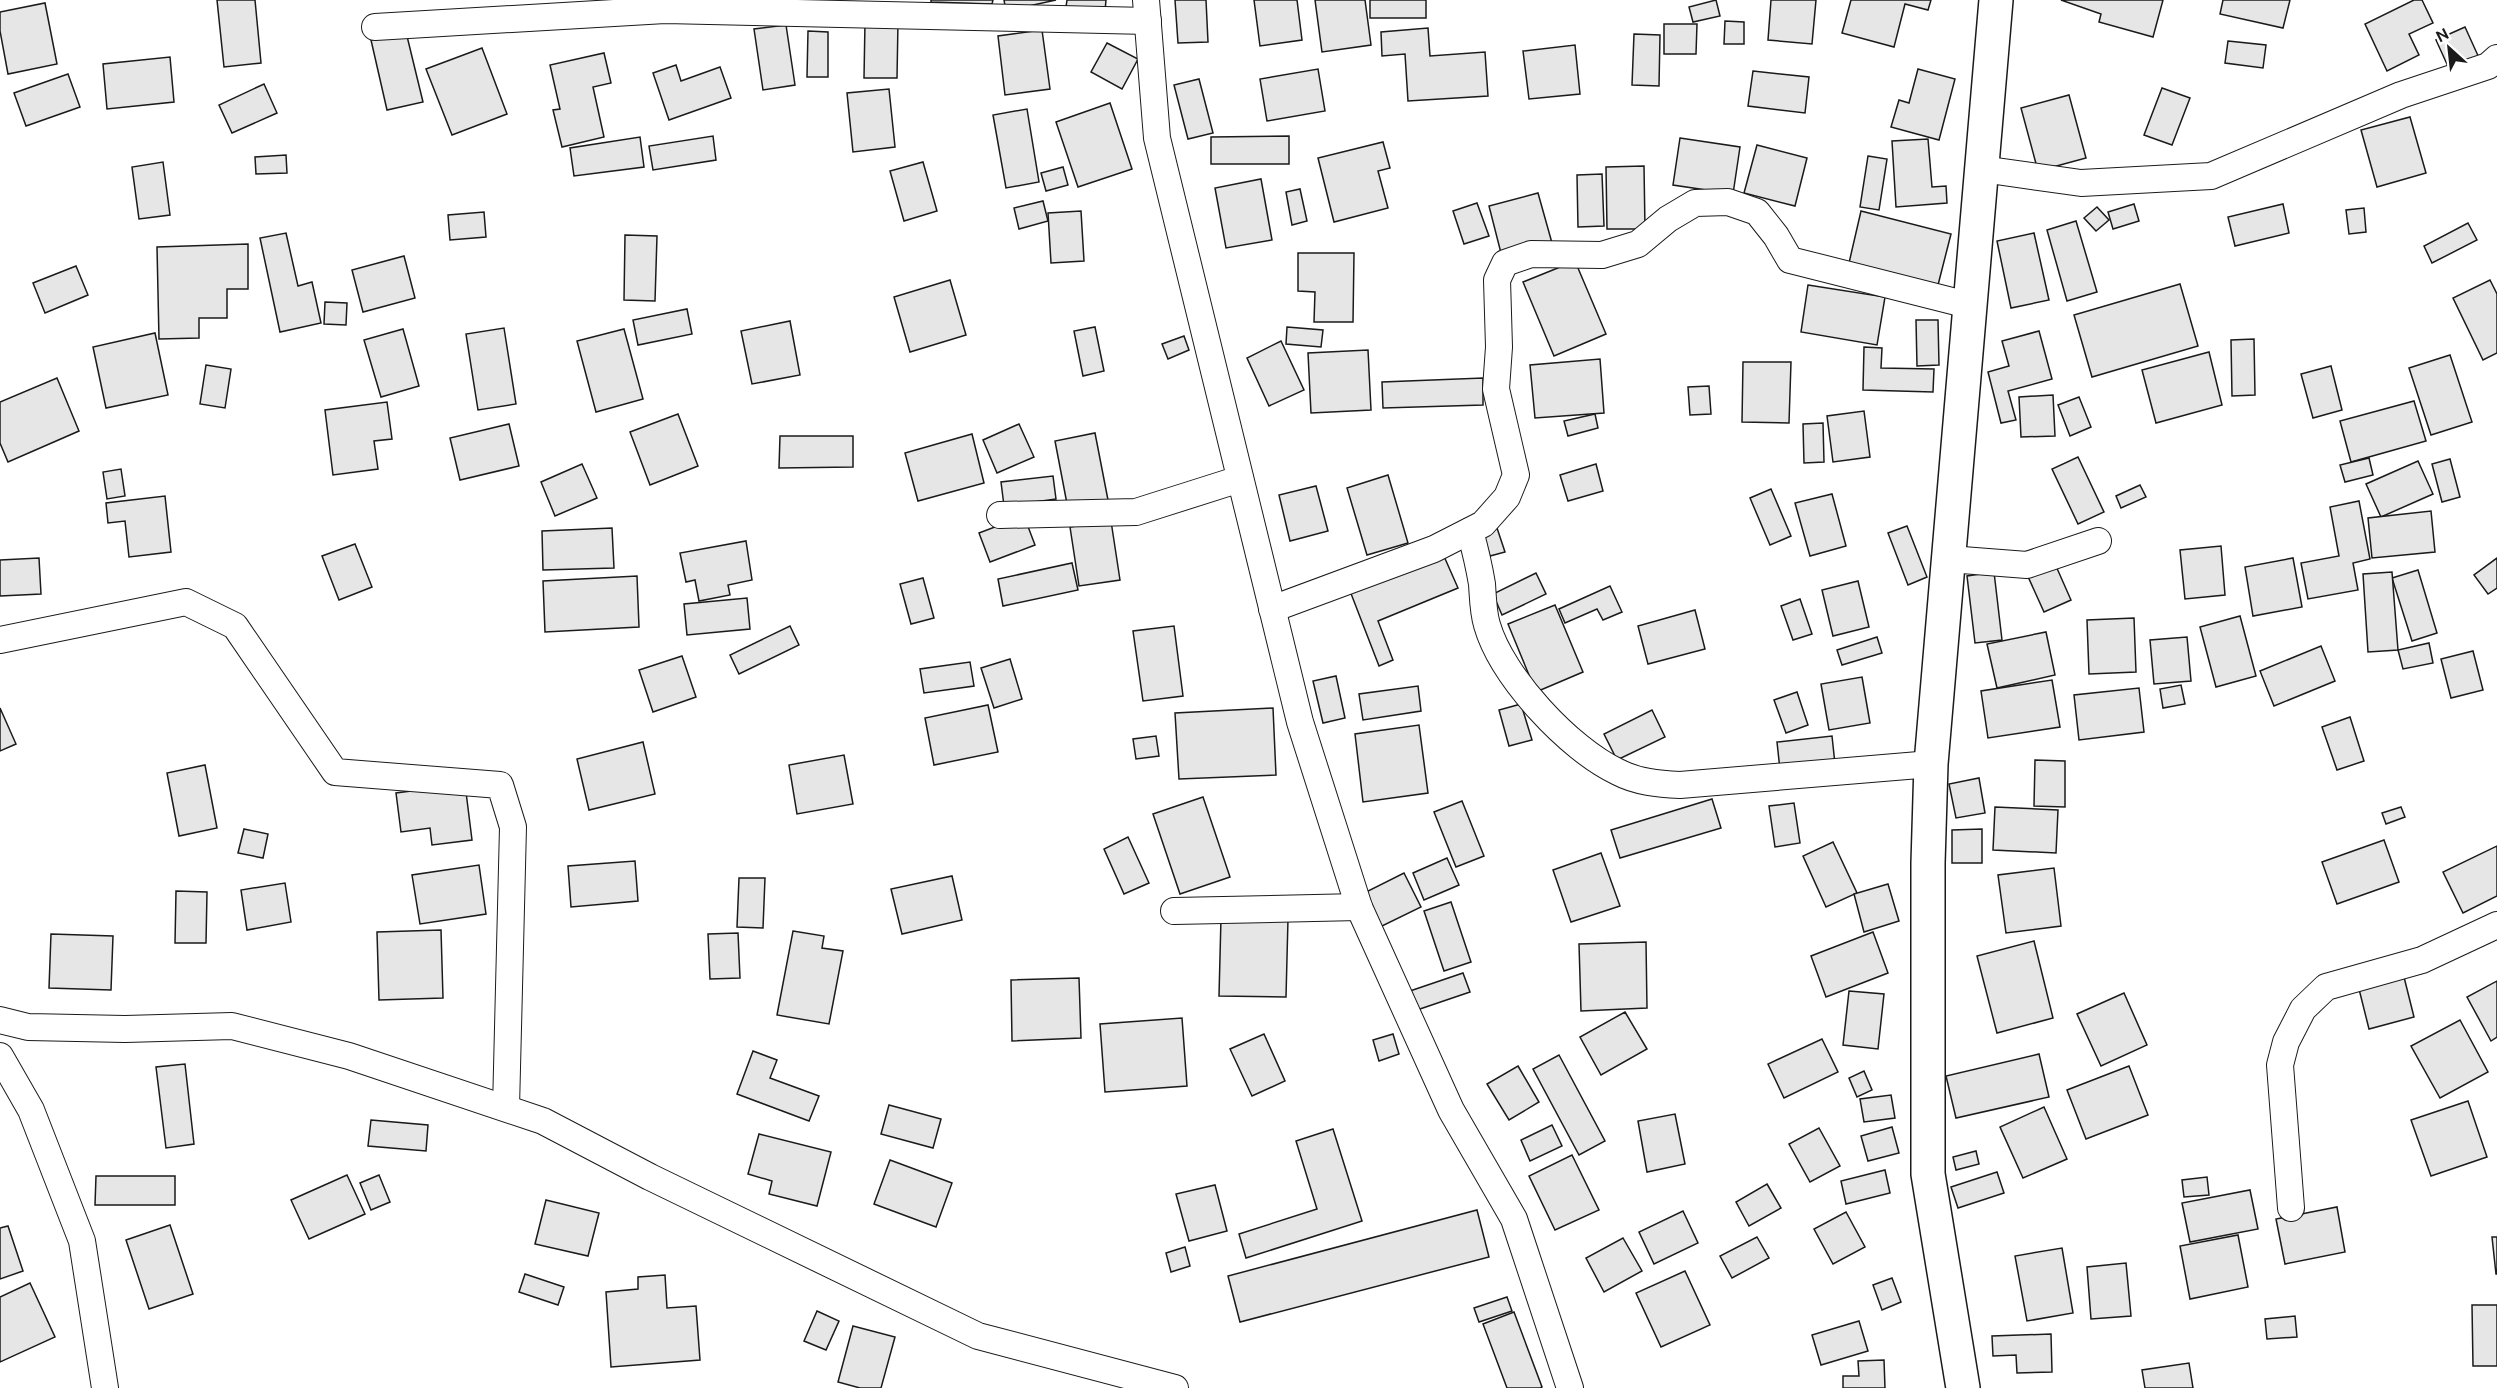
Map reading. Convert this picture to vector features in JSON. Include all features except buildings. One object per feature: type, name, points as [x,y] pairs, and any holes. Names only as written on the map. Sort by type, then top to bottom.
[{"type":"street","points":[[1963,1388],[1928,1174],[1928,863],[1931,764],[1972,306],[1996,0]]},
{"type":"street","points":[[375,27],[665,10],[1147,11],[1156,138],[1300,722],[1359,907],[1451,1110],[1514,1219],[1570,1388]]},
{"type":"street","points":[[1982,169],[2081,183],[2211,176],[2401,95],[2488,66],[2497,58]]},
{"type":"street","points":[[1272,609],[1434,549],[1484,524],[1507,497],[1515,475],[1496,389],[1499,347],[1497,280],[1505,263],[1531,254],[1602,255],[1638,244],[1668,219],[1695,203],[1728,202],[1757,212],[1776,236],[1790,260],[1972,306]]},
{"type":"street","points":[[1000,515],[1136,512],[1240,479]]},
{"type":"street","points":[[1470,531],[1478,561],[1486,624],[1500,659],[1522,690],[1555,723],[1589,755],[1618,772],[1652,783],[1680,786],[1931,764]]},
{"type":"street","points":[[1949,559],[2027,565],[2098,540]]},
{"type":"street","points":[[0,640],[186,602],[235,626],[335,772],[500,784],[513,827],[506,1108]]},
{"type":"street","points":[[1174,911],[1359,907]]},
{"type":"street","points":[[2291,1208],[2280,1065],[2286,1042],[2303,1009],[2326,987],[2422,960],[2497,925]]},
{"type":"street","points":[[0,1020],[28,1027],[50,1028],[125,1029],[232,1026],[349,1056],[543,1121],[650,1177],[978,1336],[1112,1379],[1175,1388]]},
{"type":"street","points":[[0,1056],[31,1110],[82,1241],[105,1388]]}]
